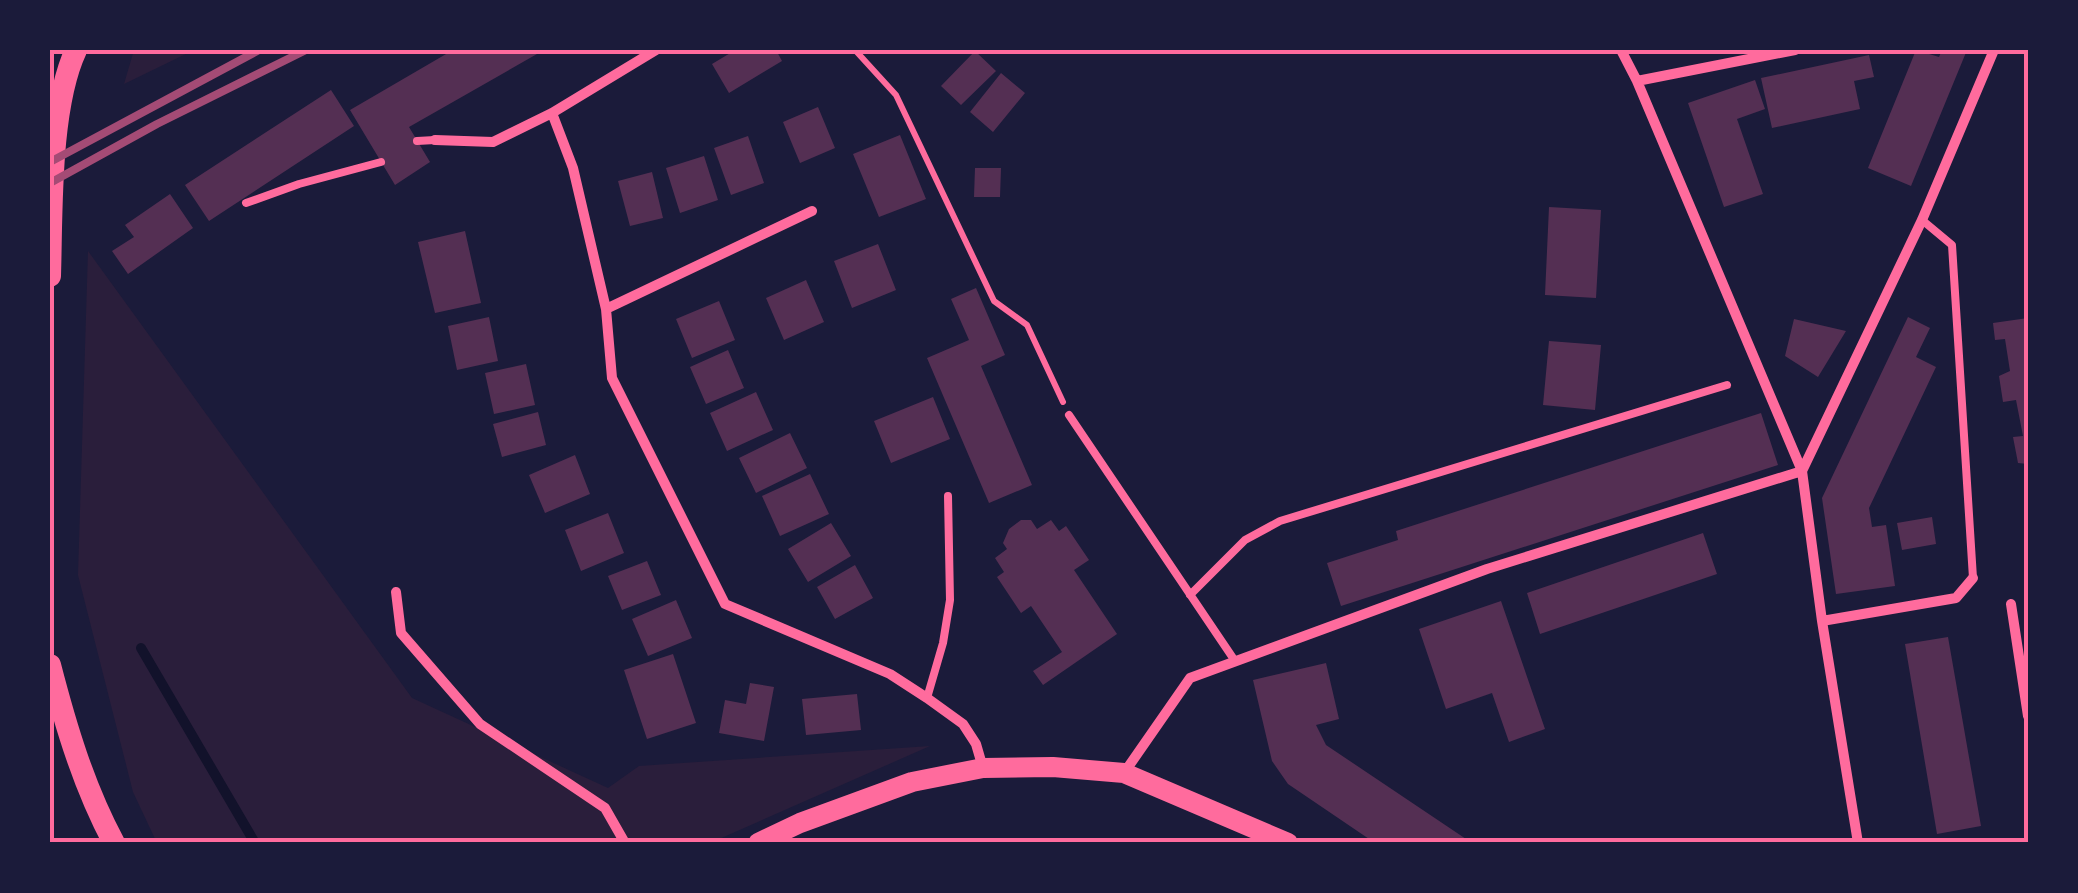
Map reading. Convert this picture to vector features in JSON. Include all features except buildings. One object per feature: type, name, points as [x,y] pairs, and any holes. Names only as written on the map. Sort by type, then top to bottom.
[{"type":"main road","points":[[50,276],[60,107],[76,50]]},
{"type":"main road","points":[[50,665],[66,729],[114,843]]},
{"type":"main road","points":[[758,843],[800,823],[912,782],[983,768],[1053,767],[1124,773],[1288,843]]},
{"type":"street","points":[[436,140],[492,142],[552,113],[656,50]]},
{"type":"street","points":[[1621,50],[1802,471],[1858,843]]},
{"type":"street","points":[[1637,81],[1794,50]]},
{"type":"street","points":[[1124,773],[1190,678],[1487,569],[1802,471],[1922,220],[1994,50]]},
{"type":"street","points":[[552,113],[573,168],[606,309],[612,378],[724,604],[890,674],[963,724],[976,744],[983,768]]},
{"type":"street","points":[[606,309],[812,210]]},
{"type":"street","points":[[1822,621],[1956,598],[1974,578]]},
{"type":"street","points":[[396,592],[401,634],[480,724],[605,808],[626,843]]},
{"type":"street","points":[[2010,604],[2028,716]]},
{"type":"lane","points":[[417,141],[436,140]]},
{"type":"lane","points":[[246,203],[381,162]]},
{"type":"lane","points":[[1922,220],[1952,245],[1974,578]]},
{"type":"lane","points":[[1190,595],[1246,540],[1280,520],[1727,385]]},
{"type":"lane","points":[[1069,415],[1235,662]]},
{"type":"lane","points":[[927,698],[943,643],[950,600],[948,496]]},
{"type":"path","points":[[855,50],[896,95],[994,301],[1026,325],[1069,415]]},
{"type":"shaded area","points":[[134,50],[194,50],[124,84]]},
{"type":"shaded area","points":[[88,251],[412,698],[608,788],[639,766],[930,746],[710,843],[157,843],[133,792],[78,575]]},
{"type":"waterway","points":[[141,648],[255,843]]},
{"type":"railway","points":[[50,162],[259,50]]},
{"type":"railway","points":[[50,183],[157,124],[306,50]]}]
